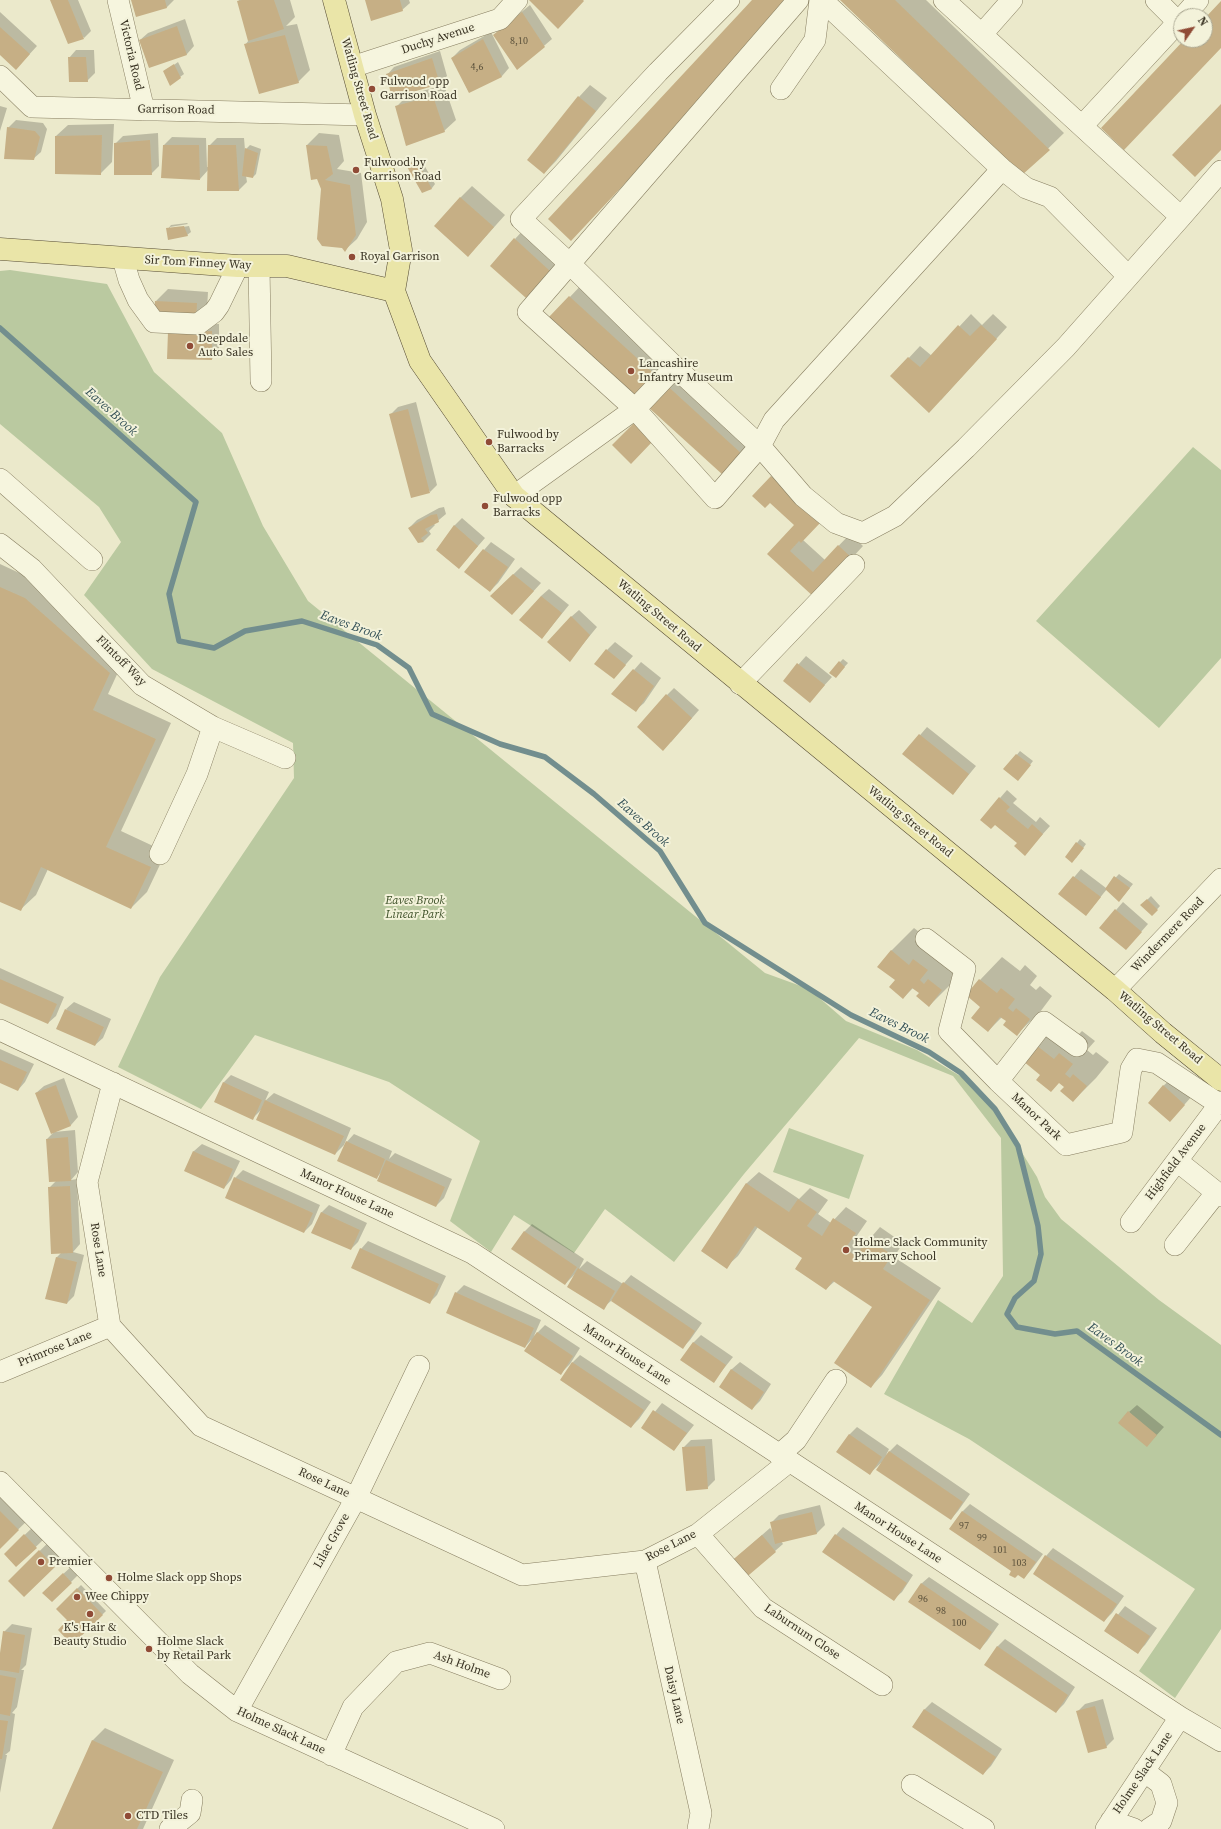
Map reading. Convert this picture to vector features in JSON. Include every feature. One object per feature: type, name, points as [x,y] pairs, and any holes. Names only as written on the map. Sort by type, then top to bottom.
[{"type":"main road","name":"Watling Street Road","points":[[334,0],[365,115],[392,199],[401,250],[394,291],[420,361],[514,496],[740,684],[1115,990],[1163,1033],[1221,1080]]},
{"type":"main road","name":"Sir Tom Finney Way","points":[[0,249],[123,259],[249,266],[287,266],[394,291]]},
{"type":"street","name":"Victoria Road","points":[[118,0],[144,110]]},
{"type":"street","name":"Duchy Avenue","points":[[352,67],[500,19],[517,0]]},
{"type":"street","points":[[729,0],[658,72],[521,219],[570,264],[675,367],[760,446],[803,496],[836,523],[863,533],[895,516],[955,459],[1066,347],[1221,171]]},
{"type":"street","points":[[798,0],[528,312],[635,409],[715,498],[760,446],[774,420],[1002,169]]},
{"type":"street","points":[[781,89],[815,40],[821,0]]},
{"type":"street","points":[[821,0],[1002,169],[1026,188],[1050,197],[1128,276]]},
{"type":"street","points":[[944,0],[1181,217]]},
{"type":"street","points":[[982,34],[1012,0]]},
{"type":"street","points":[[1156,0],[1173,13]]},
{"type":"street","points":[[1191,8],[1198,0]]},
{"type":"street","points":[[1082,126],[1173,28]]},
{"type":"street","name":"Garrison Road","points":[[0,76],[32,107],[365,115]]},
{"type":"street","points":[[123,259],[129,280],[144,309],[154,322],[169,323],[198,324],[205,320],[219,305],[249,266]]},
{"type":"street","points":[[249,266],[261,381]]},
{"type":"street","points":[[514,496],[635,409],[675,367]]},
{"type":"street","points":[[0,479],[92,560]]},
{"type":"street","name":"Flintoff Way","points":[[0,544],[32,569],[142,685],[213,727],[285,758]]},
{"type":"street","points":[[740,684],[854,565]]},
{"type":"street","points":[[160,854],[197,774],[213,727]]},
{"type":"street","name":"Windermere Road","points":[[1115,990],[1221,879]]},
{"type":"street","name":"Manor Park","points":[[926,939],[965,969],[949,1031],[998,1081],[1066,1145],[1122,1132],[1131,1069],[1137,1059],[1157,1063],[1220,1103]]},
{"type":"street","points":[[998,1081],[1044,1022],[1077,1046]]},
{"type":"street","name":"Manor House Lane","points":[[0,1030],[472,1253],[1180,1717],[1221,1741]]},
{"type":"street","name":"Rose Lane","points":[[113,1083],[87,1182],[110,1326],[201,1426],[522,1574],[644,1561],[698,1534],[784,1458],[836,1380]]},
{"type":"street","name":"Highfield Avenue","points":[[1131,1222],[1220,1103]]},
{"type":"street","points":[[1175,1245],[1219,1195],[1177,1161]]},
{"type":"street","name":"Primrose Lane","points":[[0,1372],[110,1326]]},
{"type":"street","name":"Lilac Grove","points":[[236,1711],[356,1498],[419,1366]]},
{"type":"street","name":"Holme Slack Lane","points":[[0,1482],[190,1674],[236,1711],[494,1829]]},
{"type":"street","name":"Laburnum Close","points":[[698,1534],[763,1608],[882,1685]]},
{"type":"street","name":"Daisy Lane","points":[[644,1561],[701,1813],[698,1829]]},
{"type":"street","name":"Ash Holme","points":[[331,1755],[353,1707],[396,1662],[430,1653],[500,1679]]},
{"type":"street","name":"Holme Slack Lane","points":[[1108,1825],[1180,1717]]},
{"type":"street","points":[[1144,1771],[1161,1784],[1167,1803],[1161,1821],[1149,1829]]},
{"type":"street","points":[[912,1785],[984,1829]]},
{"type":"street","points":[[170,1829],[195,1810]]},
{"type":"street","points":[[1108,1825],[1134,1829]]},
{"type":"green space","name":"Eaves Brook Linear Park","points":[[10,270],[107,284],[154,372],[222,433],[263,526],[308,601],[765,973],[809,989],[846,1021],[917,1050],[965,1079],[995,1109],[1037,1177],[1045,1197],[1061,1219],[1159,1300],[1221,1345],[1221,1629],[1175,1698],[1139,1671],[1195,1589],[969,1439],[884,1394],[938,1300],[972,1323],[1003,1276],[1001,1138],[953,1076],[859,1038],[744,1174],[674,1262],[605,1209],[574,1253],[514,1215],[491,1252],[450,1221],[480,1141],[389,1082],[255,1035],[201,1109],[118,1067],[160,977],[294,778],[293,743],[152,669],[84,595],[121,542],[99,507],[0,424],[0,271]]},
{"type":"green space","points":[[1193,447],[1221,470],[1221,658],[1159,728],[1036,621]]},
{"type":"green space","points":[[789,1128],[864,1155],[849,1199],[773,1172]]},
{"type":"building","points":[[50,0],[68,0],[84,39],[68,44]]},
{"type":"building","points":[[131,0],[165,0],[167,8],[136,17]]},
{"type":"building","points":[[274,0],[284,29],[248,41],[237,1]]},
{"type":"building","points":[[365,0],[400,0],[403,11],[371,21]]},
{"type":"building","points":[[529,0],[583,0],[584,1],[558,29]]},
{"type":"building","points":[[752,0],[787,0],[792,5],[571,241],[548,219]]},
{"type":"building","points":[[840,0],[895,0],[1050,150],[1022,175]]},
{"type":"building","points":[[1221,1],[1221,48],[1124,150],[1101,128],[1176,48],[1213,48],[1213,10]]},
{"type":"building","points":[[522,12],[545,47],[517,70],[493,35]]},
{"type":"building","points":[[177,26],[187,55],[149,68],[139,40]]},
{"type":"building","points":[[0,27],[30,54],[16,70],[0,55]]},
{"type":"building","points":[[285,35],[299,83],[259,94],[244,44]]},
{"type":"building","points":[[483,39],[502,77],[469,93],[451,58]]},
{"type":"building","points":[[68,57],[86,57],[88,82],[69,82]]},
{"type":"building","points":[[432,58],[440,84],[392,98],[386,74]]},
{"type":"building","points":[[174,64],[181,78],[170,86],[163,71]]},
{"type":"building","points":[[433,96],[445,132],[406,146],[395,106]]},
{"type":"building","points":[[578,96],[596,111],[544,174],[527,160]]},
{"type":"building","points":[[1221,104],[1221,150],[1195,177],[1172,155]]},
{"type":"building","points":[[7,127],[35,131],[40,137],[34,160],[4,159]]},
{"type":"building","points":[[102,135],[101,175],[55,174],[55,136]]},
{"type":"building","points":[[150,140],[152,175],[114,175],[114,143]]},
{"type":"building","points":[[163,145],[199,145],[200,180],[161,178]]},
{"type":"building","points":[[208,145],[236,145],[239,191],[207,191]]},
{"type":"building","points":[[306,145],[327,146],[333,174],[325,180],[350,185],[356,235],[345,252],[342,248],[322,246],[317,239],[321,189],[317,179],[311,180]]},
{"type":"building","points":[[245,148],[258,153],[253,178],[242,176]]},
{"type":"building","points":[[417,161],[432,189],[422,193],[406,165]]},
{"type":"building","points":[[460,197],[494,227],[468,257],[434,226]]},
{"type":"building","points":[[184,226],[188,236],[168,240],[166,228]]},
{"type":"building","points":[[514,238],[550,271],[526,298],[490,266]]},
{"type":"building","points":[[569,296],[742,454],[723,475],[549,317]]},
{"type":"building","points":[[155,301],[197,303],[196,322],[154,320]]},
{"type":"building","points":[[958,325],[970,336],[981,325],[997,339],[929,413],[890,376],[908,357],[920,367]]},
{"type":"building","name":"Deepdale Auto Sales","points":[[212,331],[212,360],[167,359],[168,332]]},
{"type":"building","points":[[408,409],[430,493],[411,498],[389,414]]},
{"type":"building","points":[[635,422],[653,441],[631,464],[612,445]]},
{"type":"building","points":[[771,476],[820,523],[801,543],[799,541],[790,551],[813,572],[838,545],[852,558],[815,598],[767,554],[794,525],[770,503],[765,508],[752,496]]},
{"type":"building","points":[[437,514],[439,522],[425,529],[428,533],[421,538],[424,542],[418,543],[408,528],[431,515]]},
{"type":"building","points":[[454,525],[478,546],[459,569],[436,550]]},
{"type":"building","points":[[483,549],[508,567],[490,592],[464,572]]},
{"type":"building","points":[[513,574],[534,591],[512,615],[490,596]]},
{"type":"building","points":[[0,587],[25,598],[110,673],[93,710],[156,739],[106,847],[151,867],[131,909],[41,867],[21,911],[0,902]]},
{"type":"building","points":[[541,596],[562,613],[542,639],[519,620]]},
{"type":"building","points":[[571,616],[590,635],[570,662],[547,642]]},
{"type":"building","points":[[606,649],[626,665],[614,679],[594,664]]},
{"type":"building","points":[[839,661],[845,667],[836,678],[829,673]]},
{"type":"building","points":[[797,663],[825,685],[810,703],[783,681]]},
{"type":"building","points":[[633,669],[654,686],[636,712],[611,694]]},
{"type":"building","points":[[666,694],[692,718],[663,751],[637,727]]},
{"type":"building","points":[[919,734],[969,774],[953,795],[902,754]]},
{"type":"building","points":[[1016,754],[1031,765],[1018,781],[1003,769]]},
{"type":"building","points":[[999,797],[1010,807],[1006,811],[1028,829],[1032,824],[1043,834],[1025,856],[1014,846],[1017,843],[995,825],[991,829],[980,820]]},
{"type":"building","points":[[1076,842],[1084,848],[1072,863],[1065,857]]},
{"type":"building","points":[[1073,876],[1101,897],[1086,916],[1058,894]]},
{"type":"building","points":[[1114,876],[1130,888],[1119,902],[1105,889]]},
{"type":"building","points":[[1147,899],[1158,910],[1152,916],[1140,905]]},
{"type":"building","points":[[1115,909],[1142,932],[1126,950],[1099,928]]},
{"type":"building","points":[[891,950],[909,965],[913,959],[928,970],[920,980],[924,984],[928,979],[942,990],[929,1007],[916,996],[919,993],[912,988],[903,999],[889,987],[895,980],[877,967]]},
{"type":"building","points":[[0,979],[57,1004],[48,1024],[0,1003]]},
{"type":"building","points":[[979,979],[997,993],[1001,988],[1015,999],[1008,1008],[1013,1012],[1016,1008],[1030,1019],[1017,1036],[1003,1025],[1006,1021],[1000,1017],[988,1032],[971,1018],[980,1007],[966,995]]},
{"type":"building","points":[[65,1009],[104,1027],[95,1046],[56,1029]]},
{"type":"building","points":[[1036,1045],[1054,1059],[1059,1053],[1073,1064],[1065,1074],[1070,1078],[1073,1074],[1087,1086],[1073,1102],[1060,1091],[1064,1087],[1059,1083],[1051,1092],[1036,1080],[1040,1075],[1023,1061]]},
{"type":"building","points":[[0,1060],[27,1072],[18,1091],[0,1083]]},
{"type":"building","points":[[223,1082],[262,1100],[253,1120],[214,1102]]},
{"type":"building","points":[[56,1085],[71,1126],[51,1134],[35,1093]]},
{"type":"building","points":[[1163,1085],[1185,1105],[1170,1122],[1148,1103]]},
{"type":"building","points":[[265,1100],[344,1136],[335,1155],[256,1120]]},
{"type":"building","points":[[68,1137],[71,1181],[49,1182],[46,1139]]},
{"type":"building","points":[[346,1141],[385,1159],[377,1179],[337,1161]]},
{"type":"building","points":[[193,1151],[233,1169],[224,1189],[184,1171]]},
{"type":"building","points":[[386,1160],[445,1187],[436,1207],[377,1181]]},
{"type":"building","points":[[234,1177],[313,1213],[304,1233],[225,1198]]},
{"type":"building","name":"Holme Slack Community Primary School","points":[[746,1183],[789,1212],[798,1199],[817,1212],[807,1226],[822,1236],[833,1218],[856,1233],[845,1249],[856,1256],[868,1238],[892,1255],[883,1269],[930,1300],[871,1388],[834,1363],[872,1307],[833,1281],[826,1290],[795,1269],[802,1258],[755,1226],[727,1269],[701,1251]]},
{"type":"building","points":[[70,1186],[73,1253],[51,1254],[48,1187]]},
{"type":"building","points":[[321,1212],[360,1230],[351,1250],[311,1233]]},
{"type":"building","points":[[524,1231],[577,1267],[565,1285],[511,1249]]},
{"type":"building","points":[[360,1248],[439,1284],[430,1304],[351,1268]]},
{"type":"building","points":[[56,1257],[77,1262],[67,1304],[45,1299]]},
{"type":"building","points":[[578,1268],[615,1291],[604,1310],[567,1287]]},
{"type":"building","points":[[623,1282],[695,1331],[683,1349],[611,1301]]},
{"type":"building","points":[[455,1292],[534,1328],[525,1348],[446,1313]]},
{"type":"building","points":[[537,1332],[573,1356],[561,1375],[524,1351]]},
{"type":"building","points":[[693,1342],[726,1365],[714,1383],[680,1360]]},
{"type":"building","points":[[572,1362],[644,1410],[631,1428],[560,1380]]},
{"type":"building","points":[[731,1369],[764,1392],[752,1410],[719,1387]]},
{"type":"building","points":[[653,1410],[687,1433],[674,1451],[641,1428]]},
{"type":"building","points":[[1128,1411],[1157,1435],[1147,1447],[1118,1423]]},
{"type":"building","points":[[849,1434],[882,1457],[870,1475],[836,1452]]},
{"type":"building","points":[[705,1446],[708,1489],[686,1491],[682,1447]]},
{"type":"building","points":[[889,1451],[963,1502],[951,1520],[876,1470]]},
{"type":"building","points":[[0,1511],[19,1530],[0,1549]]},
{"type":"building","points":[[962,1511],[1036,1562],[1024,1579],[1018,1575],[1015,1578],[1009,1575],[1011,1571],[949,1529]]},
{"type":"building","points":[[812,1512],[817,1534],[775,1544],[770,1522]]},
{"type":"building","points":[[24,1534],[37,1548],[16,1567],[4,1554]]},
{"type":"building","points":[[835,1534],[907,1583],[894,1601],[822,1552]]},
{"type":"building","points":[[762,1535],[776,1552],[743,1580],[729,1563]]},
{"type":"building","points":[[39,1550],[55,1567],[24,1597],[8,1581]]},
{"type":"building","points":[[1045,1555],[1117,1604],[1104,1622],[1033,1574]]},
{"type":"building","points":[[63,1573],[72,1583],[52,1602],[42,1593]]},
{"type":"building","points":[[921,1583],[992,1632],[980,1650],[908,1602]]},
{"type":"building","points":[[77,1588],[103,1615],[72,1645],[58,1630],[67,1620],[56,1609]]},
{"type":"building","points":[[1116,1613],[1150,1636],[1138,1654],[1104,1631]]},
{"type":"building","points":[[3,1631],[25,1635],[19,1673],[0,1670],[0,1653]]},
{"type":"building","points":[[997,1646],[1068,1695],[1056,1713],[984,1665]]},
{"type":"building","points":[[0,1675],[16,1678],[10,1716],[0,1714]]},
{"type":"building","points":[[1095,1706],[1107,1748],[1088,1753],[1076,1711]]},
{"type":"building","points":[[924,1709],[996,1757],[983,1775],[912,1727]]},
{"type":"building","points":[[0,1720],[8,1721],[2,1759],[0,1759]]},
{"type":"building","points":[[92,1740],[163,1772],[137,1829],[52,1829]]},
{"type":"waterway","name":"Eaves Brook","points":[[0,328],[196,502],[169,594],[179,641],[214,648],[245,631],[302,621],[377,645],[409,668],[432,714],[500,744],[545,757],[594,794],[660,851],[705,923],[851,1015],[929,1052],[961,1073],[995,1109],[1018,1146],[1038,1226],[1041,1254],[1034,1281],[1015,1298],[1007,1314],[1017,1327],[1055,1334],[1077,1331],[1221,1435]]},
{"type":"place","name":"Fulwood opp Garrison Road","points":[[372,89]]},
{"type":"place","name":"Fulwood by Garrison Road","points":[[356,170]]},
{"type":"place","name":"Royal Garrison","points":[[352,257]]},
{"type":"place","name":"Deepdale Auto Sales","points":[[190,346]]},
{"type":"place","name":"Lancashire Infantry Museum","points":[[631,371]]},
{"type":"place","name":"Fulwood by Barracks","points":[[489,442]]},
{"type":"place","name":"Fulwood opp Barracks","points":[[485,506]]},
{"type":"place","name":"Holme Slack Community Primary School","points":[[846,1250]]},
{"type":"place","name":"Premier","points":[[41,1562]]},
{"type":"place","name":"Holme Slack opp Shops","points":[[109,1578]]},
{"type":"place","name":"Wee Chippy","points":[[77,1597]]},
{"type":"place","name":"K's Hair & Beauty Studio","points":[[90,1614]]},
{"type":"place","name":"Holme Slack by Retail Park","points":[[149,1649]]},
{"type":"place","name":"CTD Tiles","points":[[128,1816]]}]
